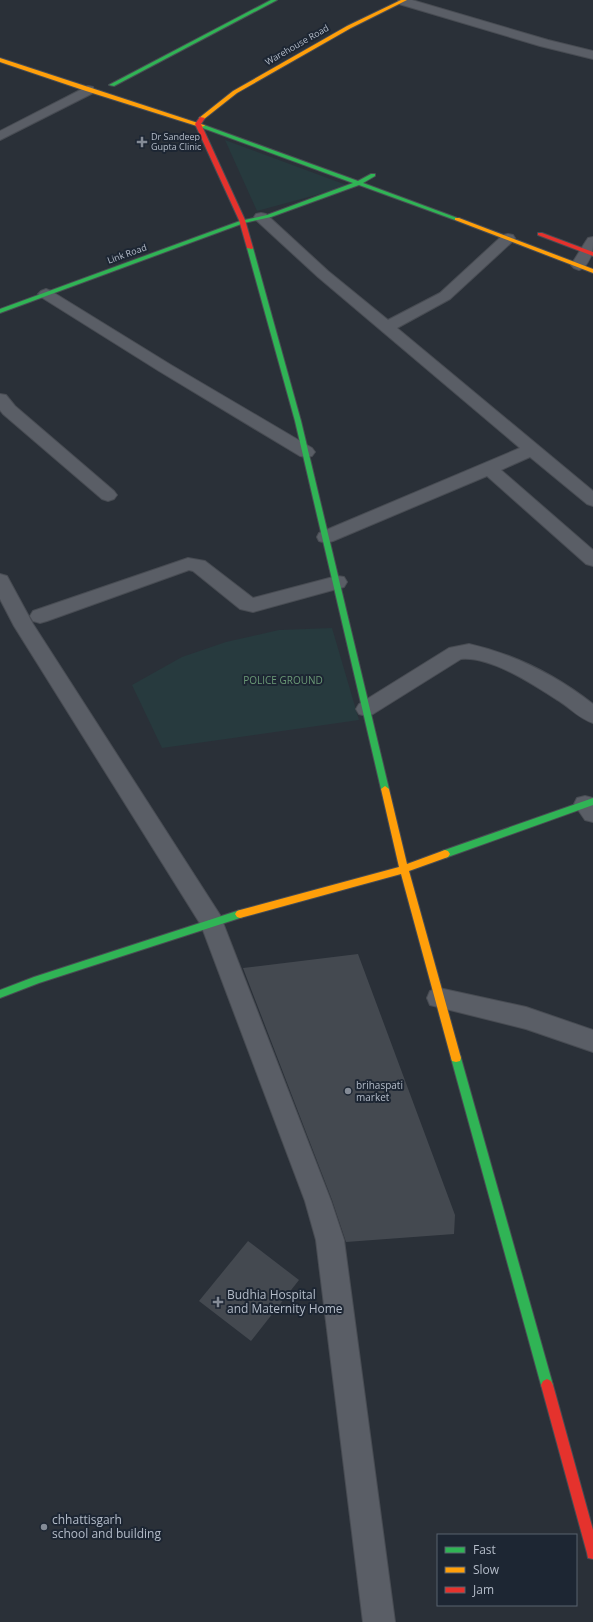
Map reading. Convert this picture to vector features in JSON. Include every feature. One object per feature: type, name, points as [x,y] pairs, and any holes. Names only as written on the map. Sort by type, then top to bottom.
[{"type":"street","points":[[125,90],[108,84],[275,0]]},
{"type":"street","points":[[404,1],[544,43],[593,55]]},
{"type":"street","name":"Warehouse Road","points":[[198,124],[203,116],[226,98],[242,88],[349,27],[404,1]]},
{"type":"street","points":[[0,60],[88,90],[198,124],[586,268],[591,249],[529,231]]},
{"type":"street","points":[[0,136],[88,90]]},
{"type":"street","points":[[191,112],[218,121]]},
{"type":"street","points":[[198,124],[242,222],[298,421],[404,869],[593,1553]]},
{"type":"street","points":[[365,172],[384,178]]},
{"type":"street","name":"Link Road","points":[[261,217],[266,212],[350,180],[365,172]]},
{"type":"street","name":"Link Road","points":[[0,311],[242,222],[269,216],[359,183],[365,172]]},
{"type":"street","points":[[261,217],[323,274],[593,500]]},
{"type":"street","points":[[387,327],[445,296],[508,238]]},
{"type":"street","points":[[46,294],[165,368],[306,452]]},
{"type":"street","points":[[0,399],[10,410],[108,495]]},
{"type":"street","points":[[326,537],[533,449]]},
{"type":"street","points":[[489,469],[593,560]]},
{"type":"street","points":[[40,616],[188,564],[198,566],[247,604],[253,605],[337,582]]},
{"type":"street","points":[[0,580],[24,626],[212,922],[326,1224],[342,1325],[379,1622]]},
{"type":"street","points":[[366,709],[456,653],[469,651],[505,662],[531,674],[580,704],[593,715]]},
{"type":"street","points":[[0,994],[37,980],[212,922],[404,869],[590,807]]},
{"type":"street","points":[[439,998],[526,1018],[593,1042]]},
{"type":"green space","points":[[225,140],[349,186],[257,211]]},
{"type":"green space","name":"POLICE GROUND","points":[[332,628],[359,720],[162,748],[132,685],[182,657],[226,642],[279,630]]},
{"type":"building","name":"brihaspati market","points":[[358,954],[455,1215],[454,1234],[346,1242],[332,1200],[243,968]]},
{"type":"building","points":[[248,1241],[299,1280],[251,1341],[199,1301]]},
{"type":"traffic: fast","points":[[112,85],[275,0]]},
{"type":"traffic: fast","points":[[202,126],[457,219]]},
{"type":"traffic: fast","points":[[0,311],[242,222],[269,216],[359,183],[373,175]]},
{"type":"traffic: fast","points":[[250,248],[298,421],[385,789]]},
{"type":"traffic: fast","points":[[445,854],[593,801]]},
{"type":"traffic: fast","points":[[0,994],[37,980],[240,914]]},
{"type":"traffic: fast","points":[[456,1058],[547,1385]]},
{"type":"traffic: slow","points":[[202,118],[235,92],[349,27],[405,0]]},
{"type":"traffic: slow","points":[[0,60],[202,126]]},
{"type":"traffic: slow","points":[[457,219],[593,271]]},
{"type":"traffic: slow","points":[[385,789],[404,869],[456,1058]]},
{"type":"traffic: slow","points":[[240,914],[404,869],[445,854]]},
{"type":"traffic: jam","points":[[202,118],[198,124],[242,220],[250,248]]},
{"type":"traffic: jam","points":[[540,234],[593,254]]},
{"type":"traffic: jam","points":[[547,1385],[593,1553]]},
{"type":"place","name":"Dr Sandeep Gupta Clinic","points":[[142,142]]},
{"type":"place","name":"brihaspati market","points":[[348,1091]]},
{"type":"place","name":"Budhia Hospital and Maternity Home","points":[[218,1302]]},
{"type":"place","name":"chhattisgarh school and building","points":[[44,1527]]}]
